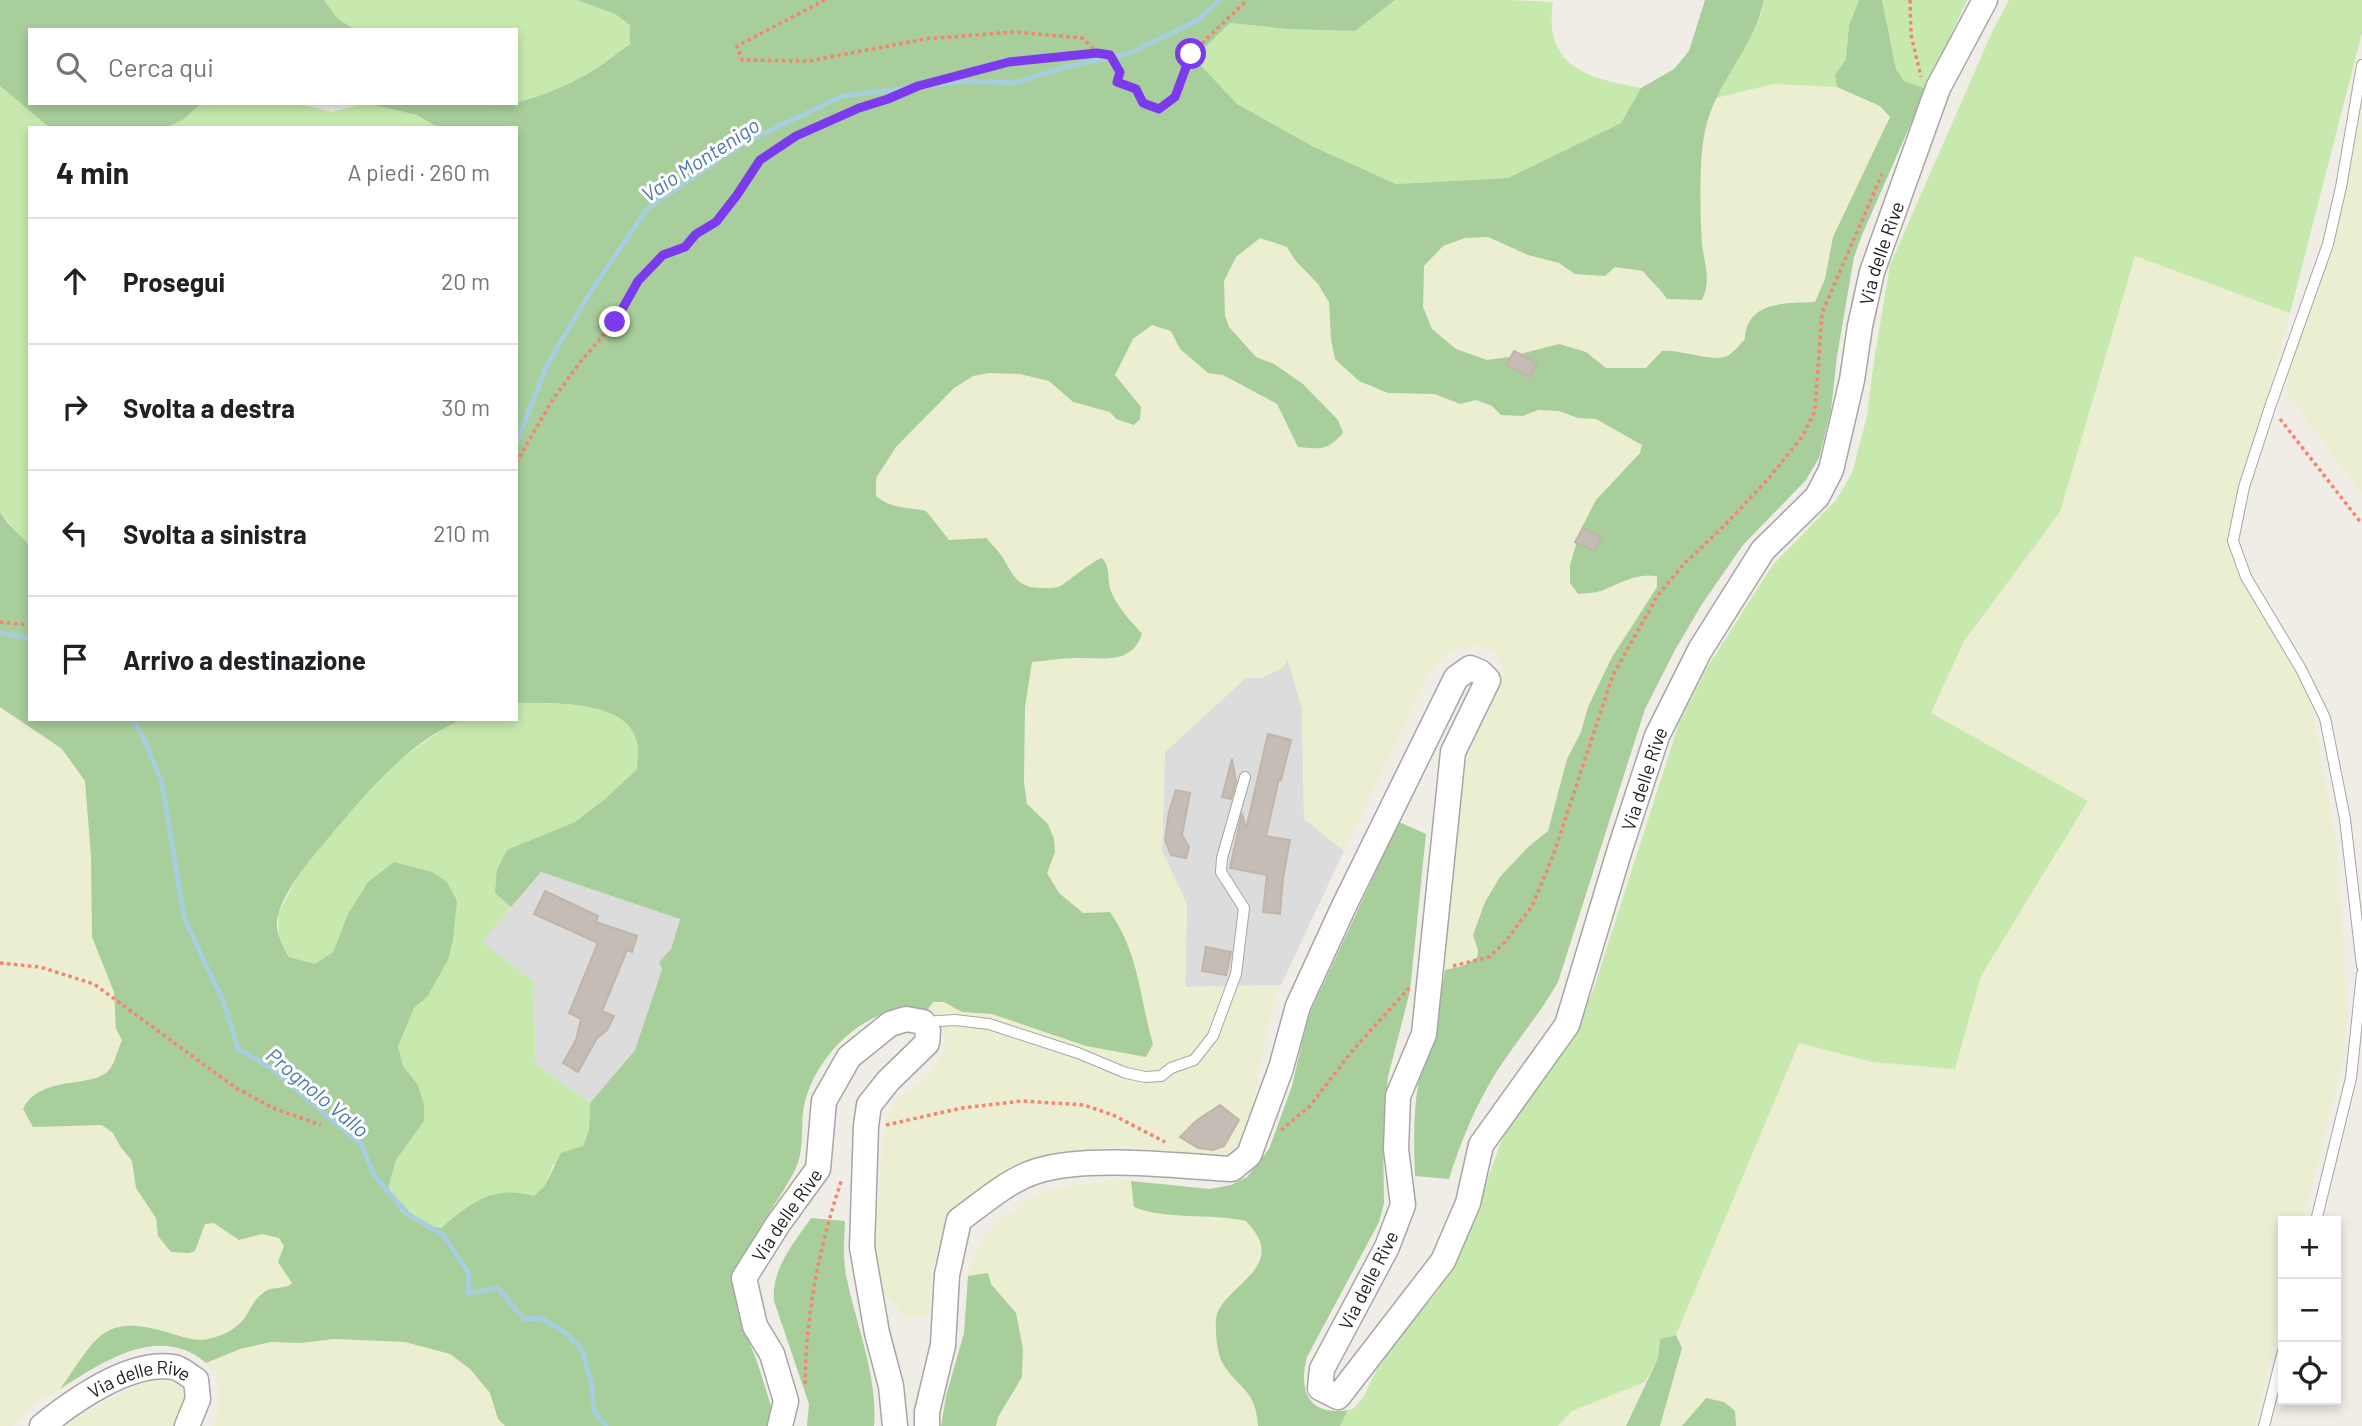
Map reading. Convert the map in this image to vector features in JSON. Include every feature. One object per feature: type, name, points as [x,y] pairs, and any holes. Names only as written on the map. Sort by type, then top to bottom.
[{"type":"street","name":"Via delle Rive","points":[[927,1426],[927,1412],[943,1345],[947,1275],[959,1220],[1001,1189],[1037,1171],[1080,1164],[1232,1169],[1250,1155],[1304,993],[1456,678],[1470,668],[1480,672],[1488,680],[1453,752],[1424,1034],[1398,1096],[1396,1149],[1403,1205],[1387,1247],[1322,1369],[1320,1388],[1338,1397],[1443,1261],[1468,1203],[1482,1145],[1567,1025],[1619,849],[1657,736],[1700,650],[1763,550],[1817,496],[1832,470],[1872,272],[1938,88],[1984,0]]},
{"type":"street","name":"Via delle Rive","points":[[780,1426],[786,1401],[772,1354],[755,1326],[744,1279],[778,1224],[818,1169],[824,1101],[849,1057],[890,1024],[906,1019],[923,1022]]},
{"type":"street","points":[[895,1426],[891,1386],[877,1333],[862,1247],[866,1126],[869,1105],[888,1081],[927,1042],[928,1031],[923,1022]]},
{"type":"street","name":"Via delle Rive","points":[[42,1426],[73,1401],[112,1380],[147,1368],[175,1366],[196,1380],[198,1399],[187,1426]]},
{"type":"lane","points":[[2362,65],[2341,187],[2328,244],[2244,488],[2233,541],[2246,577],[2301,669],[2325,718],[2345,819],[2362,966]]},
{"type":"lane","points":[[923,1022],[955,1020],[989,1024],[1077,1053],[1126,1073],[1145,1077],[1161,1076],[1171,1068],[1194,1060],[1213,1036],[1236,974],[1244,908],[1221,872],[1222,858],[1245,777]]},
{"type":"lane","points":[[2317,1216],[2351,1078],[2362,974]]},
{"type":"lane","points":[[2264,1426],[2278,1371]]},
{"type":"path","points":[[825,0],[737,46],[742,60],[809,61],[925,39],[1014,32],[1082,38],[1097,53]]},
{"type":"path","points":[[518,460],[553,399],[615,322],[638,281],[663,255],[685,247],[696,234],[716,222],[760,160],[796,136],[918,86],[1009,62],[1097,53],[1110,55],[1118,66],[1120,72],[1117,82],[1136,89],[1143,103],[1159,109],[1175,97],[1191,54],[1247,0]]},
{"type":"path","points":[[1910,0],[1911,35],[1917,68],[1923,81]]},
{"type":"path","points":[[2270,407],[2362,524]]},
{"type":"path","points":[[0,622],[28,625]]},
{"type":"path","points":[[0,963],[40,967],[94,984],[236,1088],[273,1108],[321,1125]]},
{"type":"shaded area","points":[[1288,659],[1302,709],[1304,818],[1344,851],[1281,985],[1185,987],[1187,904],[1162,851],[1165,752],[1246,677]]},
{"type":"shaded area","points":[[541,872],[680,918],[671,949],[659,962],[662,968],[635,1050],[590,1103],[536,1064],[533,981],[481,942]]},
{"type":"green space","points":[[0,0],[324,0],[338,19],[353,28],[28,28],[28,105],[199,105],[184,119],[169,126],[48,126],[0,86]]},
{"type":"green space","points":[[324,0],[577,0],[615,14],[630,25],[630,43],[583,76],[538,97],[518,102],[518,28],[353,28],[338,19]]},
{"type":"green space","points":[[577,0],[1395,0],[1355,31],[1288,29],[1230,23],[1194,58],[1237,104],[1312,146],[1396,184],[1508,178],[1621,123],[1641,88],[1674,69],[1689,51],[1705,0],[1764,0],[1752,34],[1717,97],[1705,131],[1700,202],[1707,285],[1702,300],[1667,299],[1643,271],[1615,267],[1605,276],[1575,274],[1559,263],[1528,255],[1488,237],[1465,238],[1443,246],[1424,266],[1423,307],[1432,329],[1456,349],[1487,360],[1559,344],[1586,352],[1606,368],[1646,368],[1662,351],[1723,357],[1729,355],[1745,339],[1752,317],[1760,311],[1781,304],[1815,302],[1825,279],[1833,237],[1890,117],[1880,106],[1837,87],[1835,75],[1846,59],[1849,25],[1859,0],[1882,0],[1896,69],[1904,81],[1926,89],[1854,257],[1831,410],[1819,458],[1806,480],[1743,545],[1702,604],[1675,650],[1645,709],[1558,982],[1489,1084],[1470,1123],[1449,1179],[1415,1176],[1414,1153],[1418,1085],[1445,970],[1463,966],[1477,958],[1478,950],[1473,935],[1485,902],[1500,877],[1528,847],[1548,831],[1567,759],[1581,732],[1588,707],[1612,657],[1657,587],[1657,576],[1649,575],[1635,577],[1590,593],[1578,594],[1570,583],[1570,565],[1580,531],[1596,500],[1640,453],[1642,445],[1596,419],[1578,418],[1559,411],[1538,410],[1523,416],[1501,415],[1492,406],[1476,400],[1460,404],[1435,394],[1388,393],[1359,381],[1335,359],[1329,302],[1318,284],[1295,260],[1287,247],[1260,238],[1236,257],[1224,281],[1225,316],[1229,327],[1256,357],[1274,364],[1303,384],[1338,420],[1343,433],[1328,446],[1298,447],[1277,404],[1223,375],[1208,373],[1180,349],[1171,331],[1152,325],[1133,339],[1115,375],[1141,407],[1140,419],[1134,425],[1116,419],[1110,412],[1073,402],[1049,381],[1020,374],[989,373],[973,376],[954,388],[896,447],[876,478],[876,496],[893,505],[926,511],[949,540],[986,538],[1022,584],[1036,588],[1059,587],[1102,558],[1107,565],[1114,597],[1142,634],[1131,651],[1115,658],[1070,658],[1032,662],[1025,707],[1024,783],[1027,804],[1048,824],[1054,839],[1055,852],[1047,873],[1059,893],[1083,913],[1110,912],[1120,928],[1138,976],[1153,1044],[1146,1057],[1086,1046],[992,1014],[962,1012],[944,1002],[933,1002],[926,1012],[889,1012],[873,1018],[832,1050],[813,1080],[807,1096],[798,1163],[751,1243],[738,1274],[737,1306],[772,1410],[771,1426],[505,1426],[498,1419],[490,1393],[470,1369],[450,1354],[405,1342],[335,1339],[300,1343],[271,1342],[240,1349],[206,1363],[188,1352],[169,1346],[150,1347],[113,1358],[60,1389],[93,1344],[114,1328],[147,1327],[191,1339],[207,1339],[222,1335],[237,1326],[266,1291],[292,1283],[278,1262],[284,1246],[279,1238],[262,1234],[239,1240],[214,1223],[205,1224],[195,1251],[171,1252],[158,1236],[156,1218],[136,1188],[132,1161],[113,1133],[102,1125],[33,1127],[23,1109],[31,1098],[41,1091],[101,1076],[111,1067],[122,1040],[116,1029],[114,992],[92,937],[91,857],[85,781],[62,749],[0,707],[0,512],[28,544],[28,721],[459,721],[424,741],[374,786],[301,872],[283,901],[277,918],[279,936],[289,957],[315,964],[333,952],[348,914],[368,882],[394,862],[432,872],[447,882],[457,901],[448,960],[427,997],[414,1008],[398,1047],[403,1066],[418,1085],[424,1104],[424,1121],[396,1160],[388,1189],[408,1218],[441,1228],[462,1211],[494,1194],[506,1192],[534,1196],[545,1185],[561,1153],[583,1146],[589,1130],[590,1103],[635,1050],[662,969],[659,962],[671,949],[680,919],[541,872],[511,907],[495,893],[497,870],[507,850],[575,822],[637,769],[638,752],[631,728],[604,711],[567,704],[518,703],[518,126],[436,126],[417,115],[374,105],[518,105],[518,102],[583,76],[630,44],[630,25],[615,14]]},
{"type":"green space","points":[[1395,0],[1553,2],[1555,42],[1563,56],[1588,74],[1641,88],[1621,123],[1508,178],[1396,184],[1312,146],[1237,104],[1194,58],[1230,23],[1288,29],[1355,31]]},
{"type":"green space","points":[[1764,0],[1859,0],[1849,25],[1846,59],[1835,75],[1837,87],[1773,84],[1716,98],[1761,14]]},
{"type":"green space","points":[[1882,0],[1967,0],[1926,89],[1904,81],[1896,69]]},
{"type":"green space","points":[[2009,0],[2362,0],[2362,33],[2290,313],[2135,256],[2060,512],[1964,641],[1931,713],[2088,801],[1981,976],[1955,1069],[1872,1062],[1799,1043],[1676,1335],[1660,1339],[1658,1358],[1645,1382],[1572,1411],[1558,1426],[1340,1426],[1348,1410],[1354,1408],[1364,1396],[1376,1371],[1402,1333],[1437,1292],[1462,1250],[1507,1125],[1575,1026],[1592,994],[1679,723],[1708,666],[1772,566],[1836,500],[1852,473],[1867,416],[1890,265],[1993,30]]},
{"type":"green space","points":[[1773,84],[1837,87],[1880,106],[1890,117],[1833,237],[1825,279],[1815,302],[1778,303],[1746,327],[1745,339],[1727,356],[1716,359],[1676,350],[1646,368],[1606,368],[1586,352],[1487,360],[1456,349],[1432,329],[1422,307],[1424,266],[1443,246],[1465,238],[1489,237],[1528,255],[1559,263],[1575,274],[1615,267],[1643,271],[1651,282],[1660,288],[1708,287],[1702,242],[1701,196],[1704,133],[1709,115],[1716,98]]},
{"type":"green space","points":[[0,86],[48,126],[28,126],[28,545],[0,512]]},
{"type":"green space","points":[[2362,99],[2362,495],[2285,390]]},
{"type":"green space","points":[[199,105],[304,105],[332,112],[358,105],[374,105],[417,115],[436,126],[169,126],[184,119]]},
{"type":"green space","points":[[1260,237],[1287,247],[1295,260],[1318,284],[1329,302],[1331,339],[1388,393],[1435,394],[1460,404],[1476,400],[1523,416],[1538,410],[1559,411],[1578,418],[1596,419],[1643,445],[1640,453],[1596,500],[1580,531],[1572,560],[1599,592],[1621,580],[1645,574],[1657,576],[1657,587],[1612,657],[1588,707],[1581,732],[1567,759],[1548,831],[1528,847],[1473,934],[1478,950],[1477,958],[1463,966],[1445,970],[1445,865],[1464,769],[1504,674],[1501,663],[1493,652],[1478,646],[1460,647],[1443,658],[1428,675],[1344,851],[1304,819],[1302,709],[1288,660],[1284,667],[1262,678],[1246,678],[1165,752],[1162,851],[1187,904],[1185,987],[1281,985],[1272,1007],[1246,1137],[1229,1153],[1218,1156],[1122,1146],[1078,1150],[1028,1161],[999,1177],[947,1227],[938,1246],[932,1270],[928,1318],[906,1318],[882,1292],[874,1250],[883,1141],[888,1114],[898,1098],[925,1078],[945,1050],[941,1025],[934,1016],[926,1012],[933,1002],[944,1002],[962,1012],[992,1014],[1086,1046],[1153,1045],[1132,954],[1110,912],[1083,913],[1059,893],[1047,873],[1055,852],[1048,824],[1027,804],[1024,783],[1025,707],[1032,662],[1077,658],[1106,660],[1123,656],[1138,645],[1142,634],[1117,604],[1110,589],[1107,562],[1094,559],[1083,572],[1061,587],[1042,589],[1021,585],[1000,553],[949,540],[926,511],[882,502],[876,497],[876,478],[896,447],[954,388],[973,376],[989,373],[1020,374],[1049,381],[1073,402],[1110,412],[1117,419],[1141,407],[1115,375],[1133,339],[1151,325],[1171,331],[1180,350],[1208,373],[1223,375],[1277,404],[1281,416],[1343,433],[1338,420],[1303,384],[1274,364],[1256,357],[1229,327],[1225,316],[1224,281],[1236,257]]},
{"type":"green space","points":[[2135,256],[2290,313],[2226,543],[2309,692],[2337,848],[2347,1007],[2344,1055],[2304,1216],[2278,1216],[2278,1327],[2255,1426],[1736,1426],[1735,1411],[1724,1402],[1706,1398],[1682,1426],[1660,1426],[1682,1348],[1676,1335],[1799,1043],[1872,1062],[1955,1069],[1981,976],[2087,801],[1931,714],[1964,641],[2060,512]]},
{"type":"green space","points":[[518,703],[586,706],[619,717],[631,727],[638,751],[637,769],[575,822],[543,836],[495,893],[511,907],[482,942],[533,981],[536,1064],[590,1103],[589,1130],[583,1146],[553,1165],[545,1185],[534,1196],[506,1192],[494,1194],[462,1211],[441,1228],[408,1218],[388,1189],[396,1160],[424,1121],[424,1104],[418,1086],[403,1066],[398,1048],[414,1008],[427,997],[348,914],[333,952],[315,964],[289,957],[279,940],[278,914],[301,870],[363,796],[397,761],[458,721],[518,721]]},
{"type":"green space","points":[[0,707],[62,749],[85,781],[91,857],[92,937],[114,992],[116,1029],[122,1040],[110,1069],[100,1077],[62,1083],[45,1127],[103,1125],[113,1133],[132,1161],[136,1188],[156,1218],[156,1226],[200,1240],[204,1224],[214,1223],[239,1240],[262,1234],[279,1238],[284,1246],[284,1268],[292,1283],[288,1287],[265,1290],[239,1324],[211,1339],[195,1340],[145,1325],[89,1345],[60,1389],[38,1401],[13,1426],[0,1426]]},
{"type":"green space","points":[[1399,822],[1426,834],[1410,991],[1388,1077],[1383,1133],[1384,1203],[1379,1222],[1307,1357],[1304,1380],[1305,1390],[1315,1405],[1334,1411],[1348,1410],[1340,1426],[1258,1426],[1257,1413],[1250,1396],[1220,1358],[1216,1320],[1226,1300],[1259,1262],[1262,1251],[1258,1236],[1246,1221],[1160,1214],[1134,1207],[1131,1181],[1210,1189],[1231,1185],[1247,1177],[1269,1149],[1292,1086],[1308,1017]]},
{"type":"green space","points":[[1131,1181],[1134,1207],[1223,1216],[1246,1221],[1260,1240],[1259,1262],[1251,1274],[1221,1360],[1254,1400],[1258,1426],[996,1426],[1016,1313],[991,1284],[988,1274],[968,1276],[973,1257],[988,1232],[1003,1218],[1043,1192],[1087,1183]]},
{"type":"green space","points":[[811,1218],[845,1221],[846,1275],[870,1369],[874,1426],[807,1426],[809,1404],[774,1301],[774,1289],[785,1257]]},
{"type":"green space","points":[[988,1273],[991,1284],[1016,1313],[1023,1349],[1022,1377],[998,1417],[996,1426],[941,1426],[946,1396],[964,1333],[968,1276]]},
{"type":"green space","points":[[1676,1335],[1682,1348],[1660,1426],[1626,1426],[1658,1358],[1660,1339]]},
{"type":"green space","points":[[335,1339],[405,1342],[450,1354],[470,1369],[490,1393],[498,1419],[505,1426],[213,1426],[218,1412],[219,1386],[215,1374],[206,1363],[240,1349],[271,1342],[300,1343]]},
{"type":"green space","points":[[165,1379],[180,1383],[188,1391],[176,1426],[66,1426],[105,1402],[144,1383]]},
{"type":"green space","points":[[1645,1382],[1626,1426],[1558,1426],[1572,1411]]},
{"type":"green space","points":[[1706,1398],[1724,1402],[1735,1411],[1736,1426],[1682,1426]]},
{"type":"building","points":[[1514,351],[1537,363],[1530,377],[1507,365]]},
{"type":"building","points":[[1583,528],[1601,537],[1594,551],[1575,542]]},
{"type":"building","points":[[1268,734],[1291,740],[1266,836],[1290,840],[1280,914],[1263,912],[1267,875],[1230,868],[1242,813],[1246,829]]},
{"type":"building","points":[[1232,759],[1236,781],[1231,799],[1222,797]]},
{"type":"building","points":[[1176,790],[1190,793],[1182,835],[1189,847],[1186,858],[1171,855],[1165,840],[1169,812]]},
{"type":"building","points":[[545,891],[598,916],[596,922],[637,936],[632,952],[627,950],[602,1011],[614,1016],[607,1030],[597,1038],[578,1072],[563,1063],[576,1040],[581,1019],[569,1013],[598,943],[534,914]]},
{"type":"building","points":[[1206,947],[1231,952],[1226,975],[1202,971]]},
{"type":"building","points":[[1220,1105],[1239,1120],[1224,1146],[1213,1150],[1198,1148],[1180,1137],[1196,1121]]},
{"type":"waterway","name":"Vaio Montenigo","points":[[518,439],[548,363],[593,288],[648,208],[744,143],[842,96],[969,81],[1015,83],[1069,66],[1128,54],[1198,20],[1220,0]]},
{"type":"waterway","name":"Prognolo Vallo","points":[[0,633],[28,638]]},
{"type":"waterway","name":"Prognolo Vallo","points":[[133,721],[146,743],[162,783],[184,918],[224,1003],[238,1049],[271,1068],[361,1144],[375,1177],[409,1215],[443,1235],[469,1273],[468,1293],[498,1288],[524,1319],[541,1318],[562,1330],[582,1349],[592,1386],[594,1411],[606,1426]]},
{"type":"route","points":[[615,322],[638,281],[663,255],[685,247],[696,234],[716,222],[760,160],[796,136],[918,86],[1009,62],[1052,56],[1097,53],[1110,55],[1120,72],[1117,82],[1136,89],[1143,103],[1159,109],[1175,97],[1191,54]]}]
